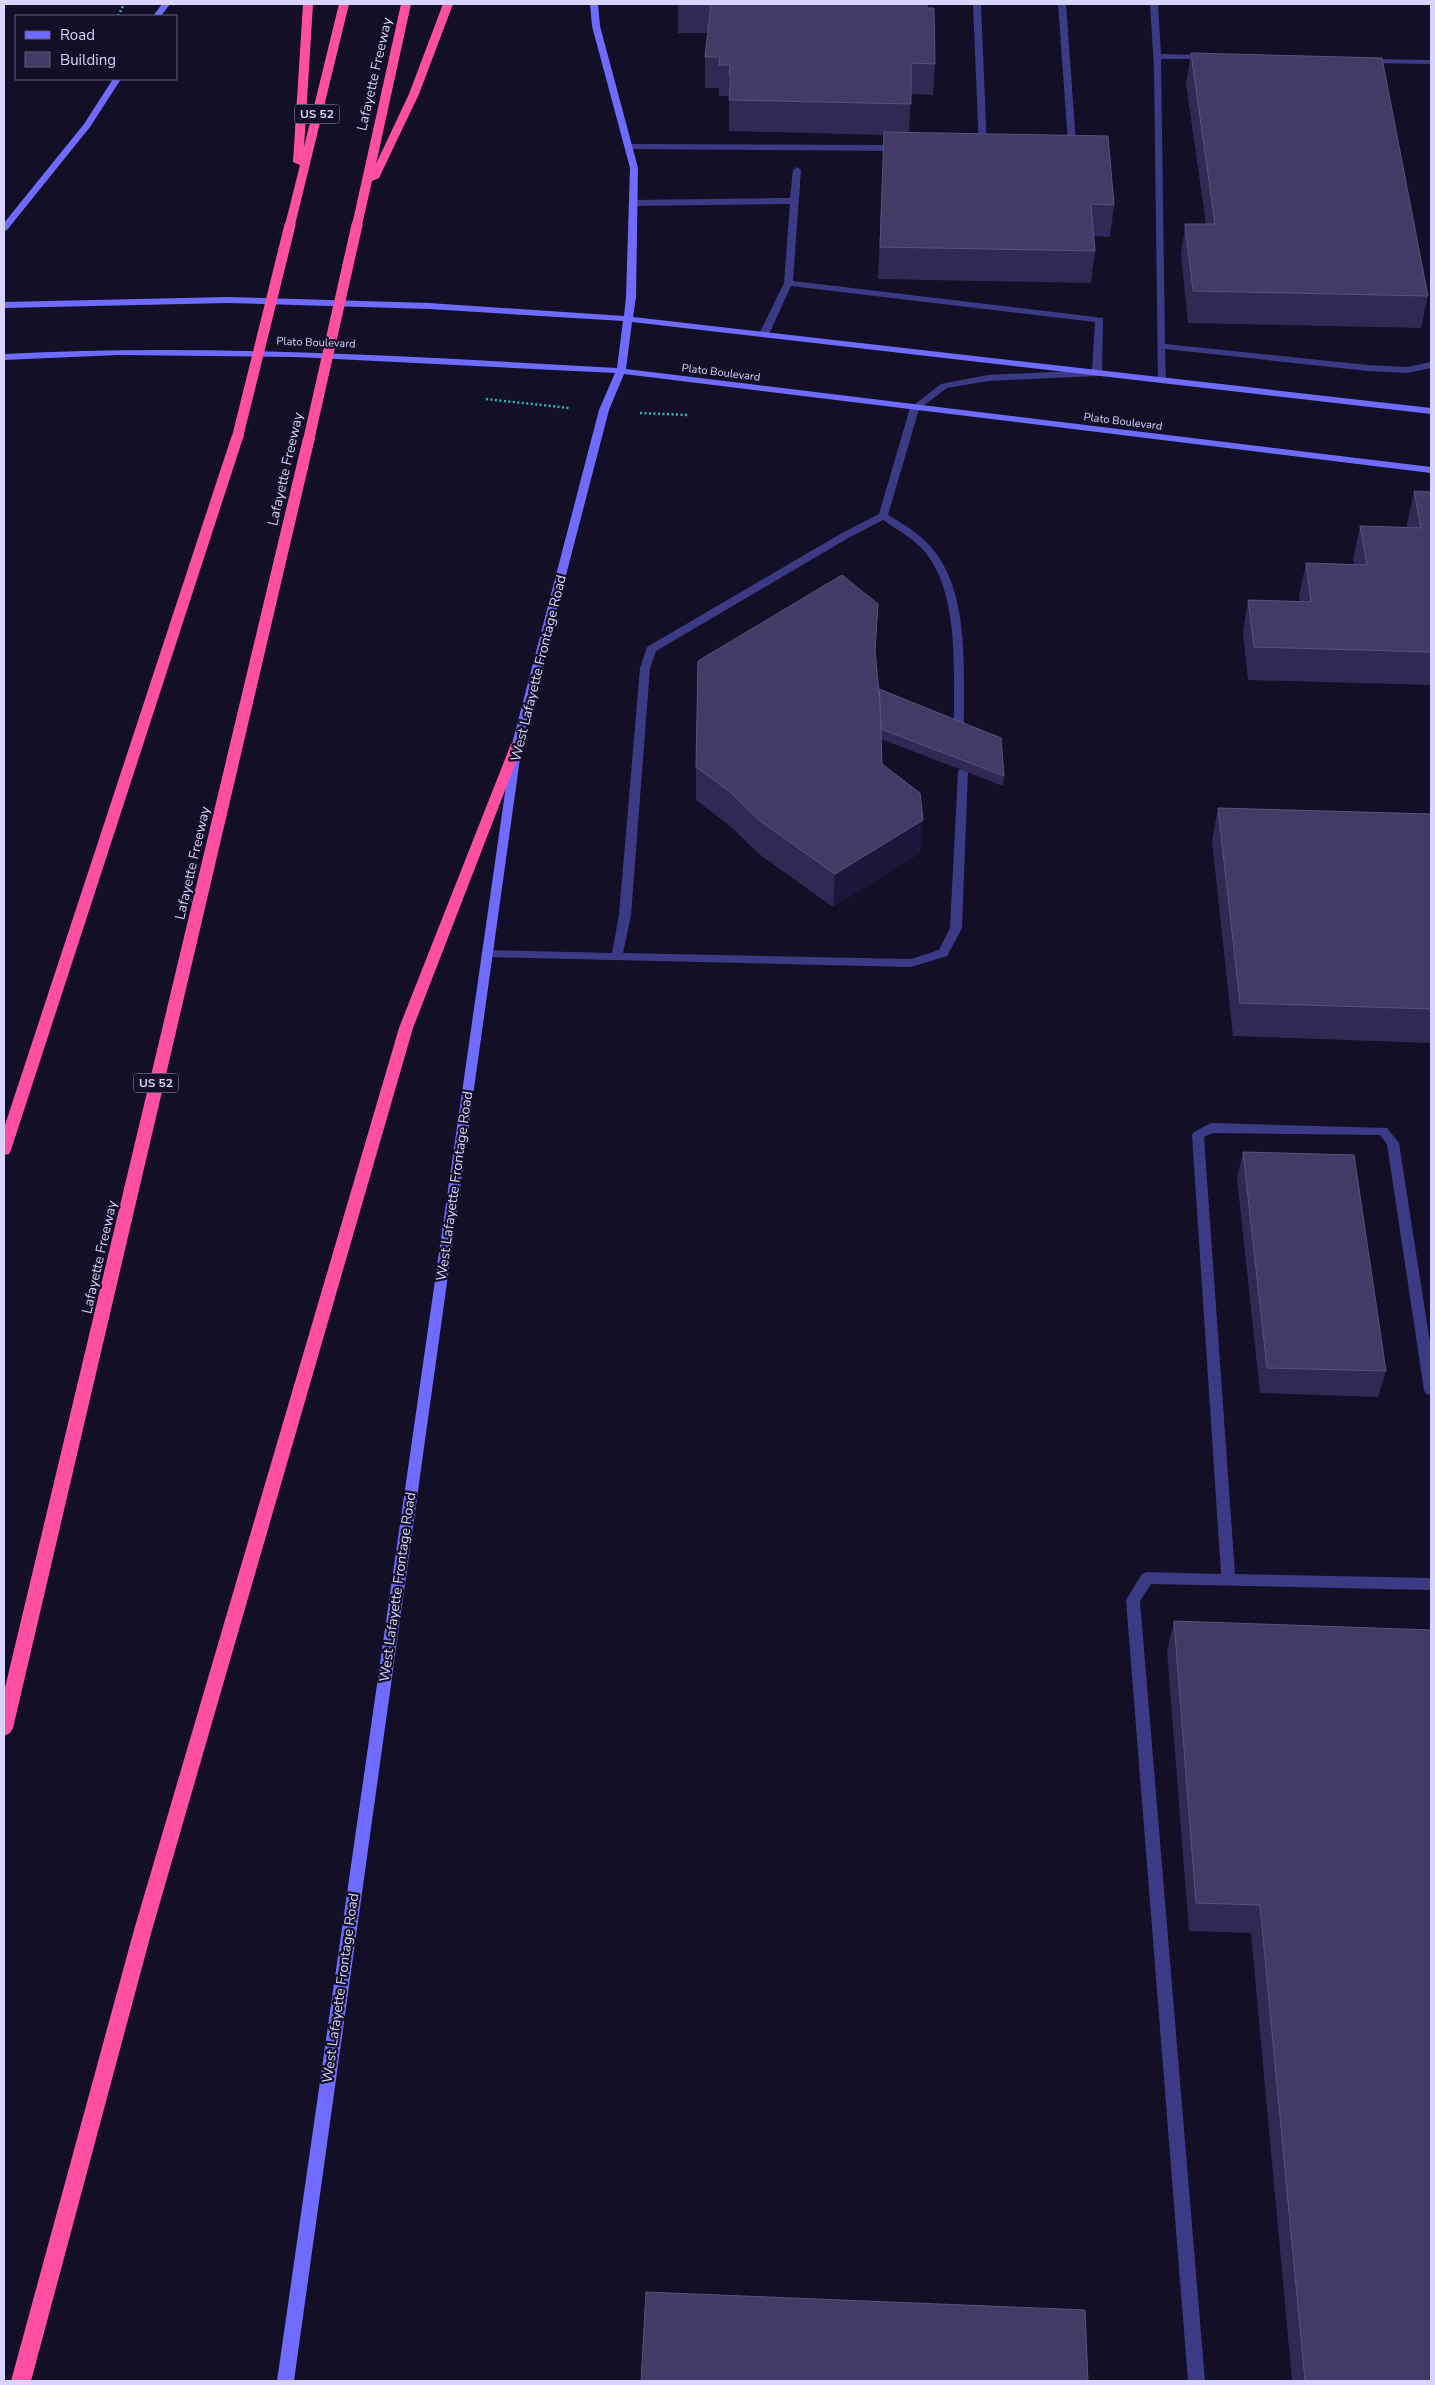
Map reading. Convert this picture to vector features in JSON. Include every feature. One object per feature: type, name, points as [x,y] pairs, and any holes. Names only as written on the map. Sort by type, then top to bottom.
[{"type":"highway","points":[[296,202],[308,4]]},
{"type":"highway","name":"US 52","points":[[4,1150],[238,435],[344,4]]},
{"type":"highway","name":"Lafayette Freeway","points":[[4,1728],[309,438],[406,4]]},
{"type":"highway","points":[[362,202],[414,94],[448,4]]},
{"type":"highway","points":[[21,2381],[143,1930],[406,1028],[518,744]]},
{"type":"main road","points":[[159,15],[166,4]]},
{"type":"main road","name":"West Lafayette Frontage Road","points":[[285,2381],[518,744],[604,410],[621,371],[631,297],[634,168],[596,26],[594,4]]},
{"type":"main road","points":[[4,228],[87,125],[116,80]]},
{"type":"main road","points":[[4,305],[228,300],[428,306],[628,319],[1431,411]]},
{"type":"main road","name":"Plato Boulevard","points":[[4,357],[118,352],[296,354],[621,371],[1431,470]]},
{"type":"lane","points":[[973,148],[988,149],[977,4]]},
{"type":"lane","points":[[1057,149],[1072,147],[1062,4]]},
{"type":"lane","points":[[1154,4],[1158,56],[1161,380]]},
{"type":"lane","points":[[1158,56],[1215,57]]},
{"type":"lane","points":[[1359,61],[1431,62]]},
{"type":"lane","points":[[629,147],[904,148]]},
{"type":"lane","points":[[764,334],[788,283],[797,170]]},
{"type":"lane","points":[[633,203],[794,201]]},
{"type":"lane","points":[[616,956],[625,916],[645,668],[652,650],[846,535],[883,516],[915,408],[944,386],[988,378],[1097,373],[1100,320],[788,283]]},
{"type":"lane","points":[[1161,346],[1368,368],[1407,370],[1431,365]]},
{"type":"lane","points":[[883,516],[912,535],[933,555],[947,580],[955,618],[959,731]]},
{"type":"lane","points":[[487,954],[911,963],[943,953],[956,928],[963,771]]},
{"type":"lane","points":[[1228,1580],[1198,1135],[1211,1128],[1383,1131],[1392,1143],[1431,1390]]},
{"type":"lane","points":[[1196,2381],[1133,1600],[1147,1578],[1431,1584]]},
{"type":"building","points":[[711,4],[927,4],[927,8],[934,8],[935,64],[911,63],[911,104],[729,100],[730,65],[719,65],[720,57],[705,57]]},
{"type":"building","points":[[1191,53],[1382,58],[1428,296],[1193,291],[1185,224],[1215,224]]},
{"type":"building","points":[[884,132],[1108,136],[1114,205],[1091,204],[1095,251],[880,247]]},
{"type":"building","points":[[1414,491],[1431,492],[1431,652],[1254,647],[1248,600],[1311,602],[1306,563],[1367,565],[1360,526],[1421,528]]},
{"type":"building","points":[[842,575],[878,604],[875,650],[880,705],[882,764],[920,793],[923,820],[835,874],[760,821],[730,792],[696,767],[698,661]]},
{"type":"building","points":[[879,689],[1001,738],[1004,776],[881,729]]},
{"type":"building","points":[[1218,808],[1431,814],[1431,1009],[1240,1003]]},
{"type":"building","points":[[1243,1152],[1354,1155],[1386,1371],[1267,1368]]},
{"type":"building","points":[[1174,1621],[1431,1630],[1431,2381],[1305,2381],[1260,1905],[1196,1903]]},
{"type":"building","points":[[646,2292],[1085,2310],[1088,2381],[641,2381]]}]
